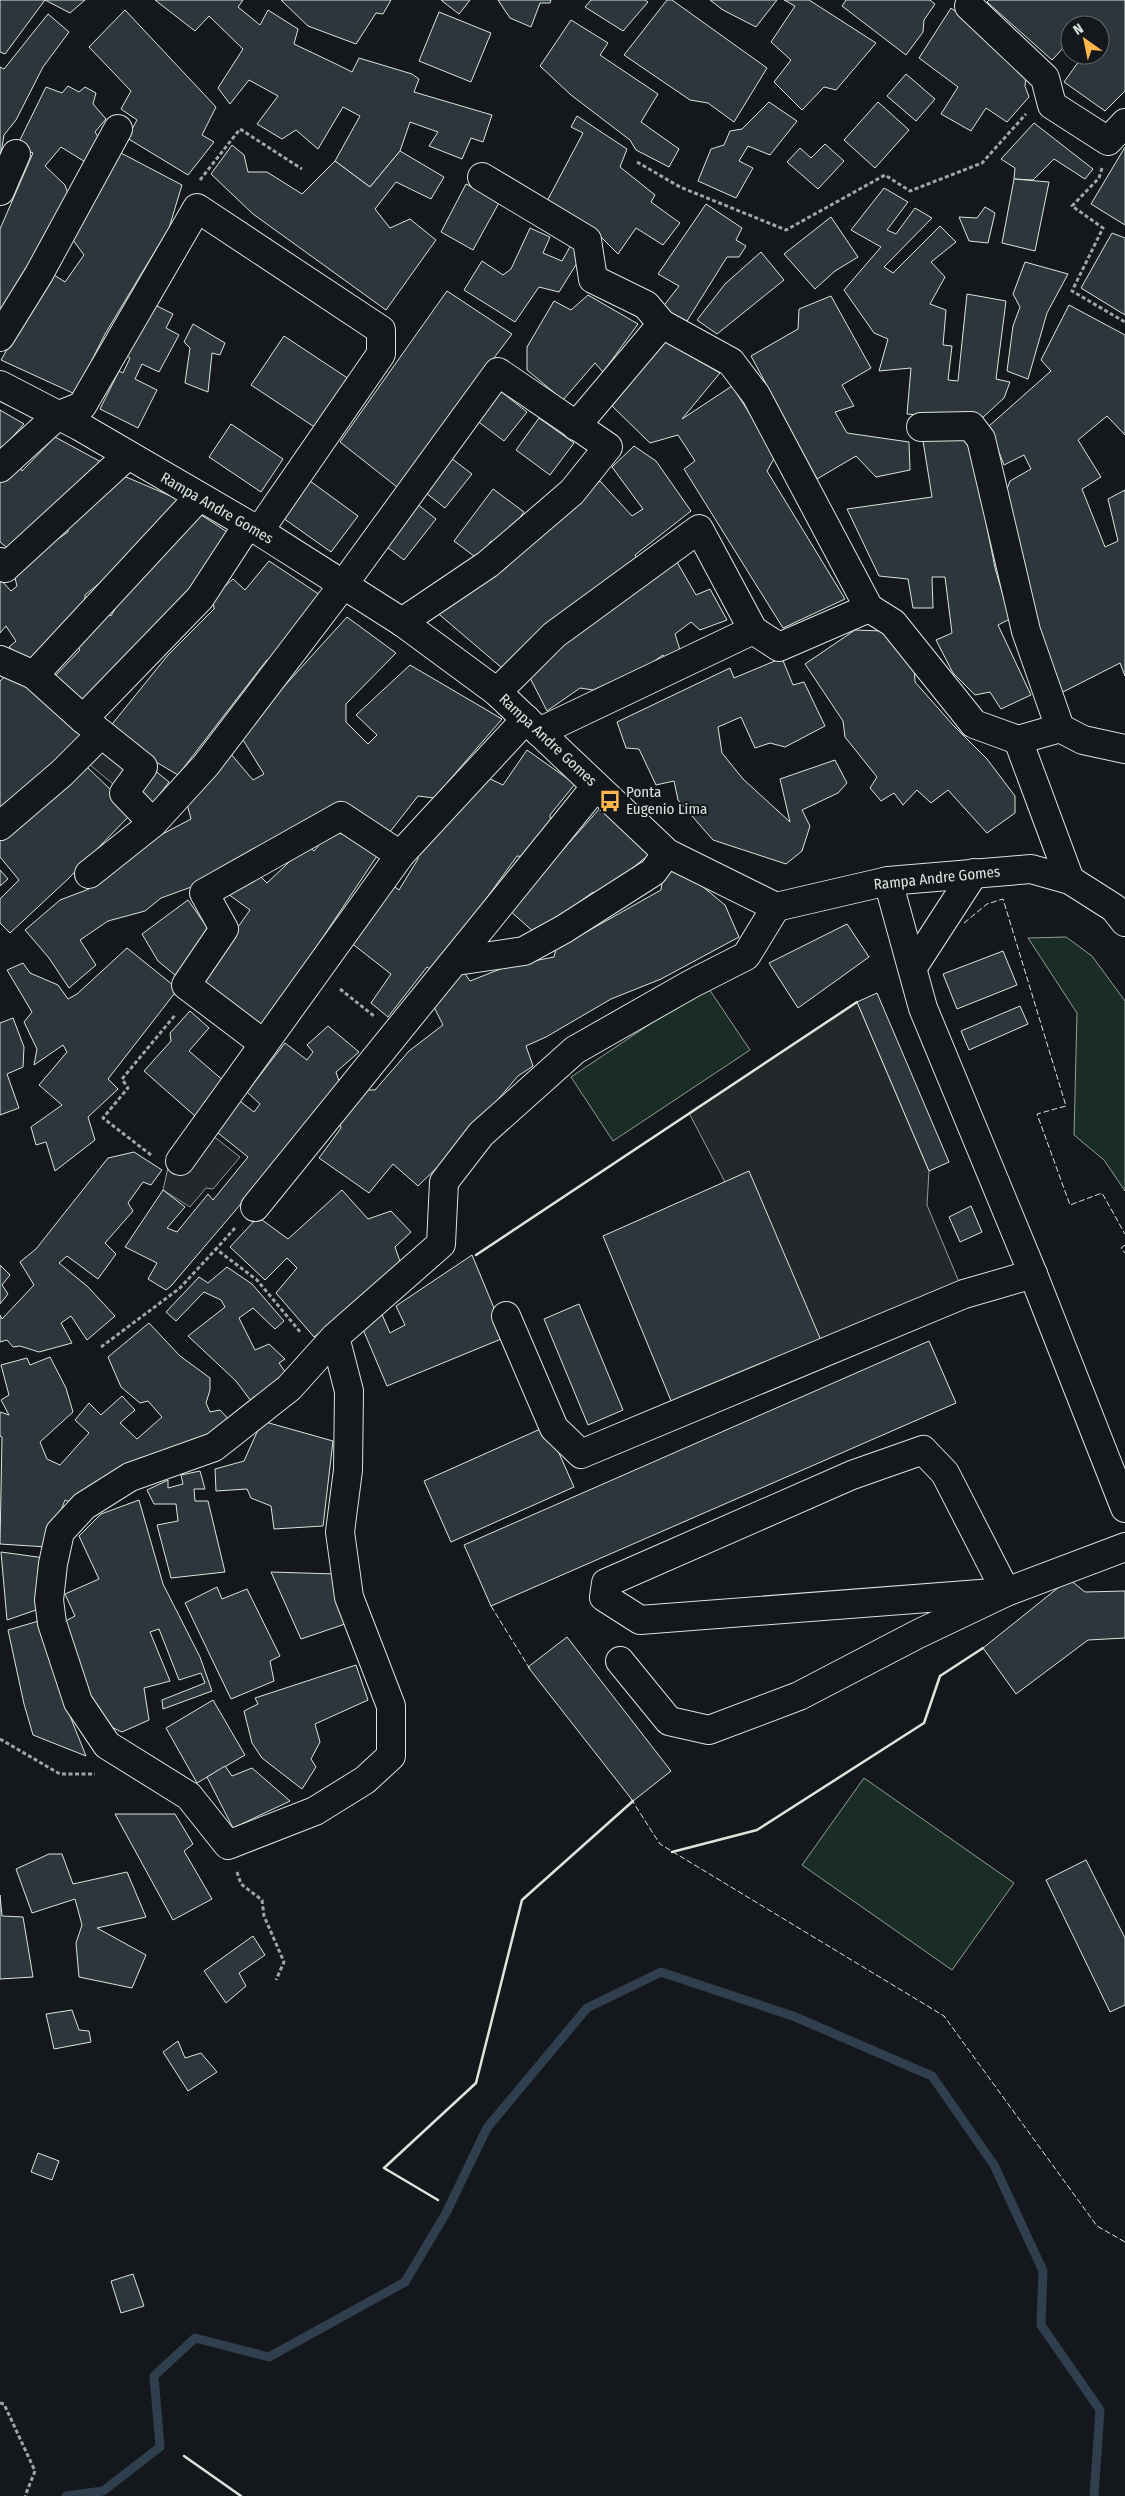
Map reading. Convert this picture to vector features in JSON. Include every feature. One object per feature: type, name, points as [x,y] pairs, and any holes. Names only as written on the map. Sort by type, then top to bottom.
[{"type":"street","points":[[967,2],[1045,78],[1052,105],[1117,132]]},
{"type":"street","points":[[0,337],[39,274],[118,129]]},
{"type":"street","points":[[0,191],[16,154]]},
{"type":"street","points":[[482,177],[587,240],[594,279],[646,305],[662,324],[732,362],[756,395],[869,608],[893,623],[974,724],[1018,740],[1060,728]]},
{"type":"street","points":[[0,468],[57,416],[82,406],[197,208],[381,330],[381,354],[200,598],[92,726],[62,772],[0,826]]},
{"type":"street","points":[[576,426],[662,324]]},
{"type":"street","points":[[90,874],[153,823],[206,765],[343,585],[498,372],[608,447],[572,492],[488,564],[402,622]]},
{"type":"street","name":"Rampa Andre Gomes","points":[[0,385],[79,426],[253,528],[402,622],[497,692],[667,853],[776,907],[846,889],[888,881],[1031,869],[1070,880],[1114,908],[1125,922]]},
{"type":"street","points":[[921,427],[971,426],[981,439],[1026,631],[1060,728],[1083,740],[1125,749]]},
{"type":"street","points":[[0,562],[5,568],[128,456]]},
{"type":"street","points":[[34,675],[199,497]]},
{"type":"street","points":[[497,692],[554,635],[699,529],[753,630],[779,647],[869,608]]},
{"type":"street","points":[[180,1161],[400,855],[532,725],[753,630]]},
{"type":"street","points":[[0,660],[34,675],[143,768],[124,793],[153,823]]},
{"type":"street","points":[[1018,740],[1070,880]]},
{"type":"street","points":[[254,1207],[456,961],[596,786]]},
{"type":"street","points":[[264,1044],[186,985],[224,929],[204,893],[341,816],[400,855]]},
{"type":"street","points":[[456,961],[524,951],[564,929],[654,872],[667,853]]},
{"type":"street","points":[[913,967],[974,873]]},
{"type":"street","points":[[888,881],[923,1008],[1033,1274],[1125,1508]]},
{"type":"street","points":[[327,1346],[349,1391],[348,1470],[340,1532],[349,1597],[391,1706],[391,1756],[365,1780],[315,1811],[228,1845],[189,1796],[106,1745],[78,1702],[52,1624],[49,1600],[53,1564],[60,1532],[84,1506],[130,1477],[214,1447],[289,1388],[327,1346],[441,1244],[444,1182],[481,1134],[575,1050],[691,984],[746,956],[776,907]]},
{"type":"street","points":[[506,1316],[554,1428],[581,1454],[964,1294],[1033,1274]]},
{"type":"street","points":[[923,1450],[945,1473],[1006,1592],[640,1620],[604,1597],[606,1583],[852,1475],[923,1450]]},
{"type":"street","points":[[620,1660],[669,1721],[710,1730],[798,1696],[918,1634],[1006,1592],[1125,1546]]},
{"type":"path","points":[[637,162],[680,187],[786,230],[885,175],[910,191],[982,163],[1048,89]]},
{"type":"path","points":[[197,208],[200,177],[240,129],[302,169]]},
{"type":"path","points":[[1117,132],[1099,178],[1072,206],[1103,228],[1072,291],[1125,322]]},
{"type":"path","points":[[311,980],[342,990],[396,1034]]},
{"type":"path","points":[[180,1161],[168,1168],[103,1118],[128,1088],[122,1079],[195,992]]},
{"type":"path","points":[[101,1348],[180,1288],[254,1207]]},
{"type":"path","points":[[216,1249],[257,1280],[327,1346]]},
{"type":"path","points":[[0,1739],[60,1774],[97,1774]]},
{"type":"path","points":[[228,1845],[241,1884],[262,1900],[264,1916],[284,1962],[276,1980]]},
{"type":"path","points":[[0,2404],[4,2404],[35,2471],[25,2496]]},
{"type":"green space","points":[[1066,937],[1092,956],[1125,1001],[1125,1191],[1104,1160],[1074,1135],[1077,1013],[1028,938]]},
{"type":"green space","points":[[707,986],[750,1050],[613,1141],[571,1077]]},
{"type":"green space","points":[[864,1778],[1014,1883],[952,1970],[802,1865]]},
{"type":"shaded area","points":[[101,734],[143,767],[124,793],[79,756]]},
{"type":"shaded area","points":[[857,1002],[929,1171],[927,1205],[964,1294],[823,1345],[725,1182],[689,1113]]},
{"type":"shaded area","points":[[203,1128],[240,1157],[213,1189],[206,1188],[190,1207],[163,1190],[168,1168],[180,1161]]},
{"type":"building","points":[[0,0],[45,0],[5,54],[0,52]]},
{"type":"building","points":[[45,0],[85,0],[70,13]]},
{"type":"building","points":[[155,0],[243,0],[238,7],[260,25],[268,10],[298,29],[294,44],[352,72],[359,58],[412,74],[419,79],[414,92],[492,115],[483,142],[471,138],[462,159],[429,146],[438,132],[410,122],[400,151],[370,187],[335,161],[360,116],[343,107],[318,149],[296,130],[282,139],[257,124],[278,96],[249,80],[230,104],[218,88],[243,49],[209,16],[195,31]]},
{"type":"building","points":[[281,0],[391,0],[383,14],[376,13],[356,44],[308,26]]},
{"type":"building","points":[[441,0],[470,0],[459,14]]},
{"type":"building","points":[[498,0],[551,0],[550,3],[540,3],[531,27],[510,18]]},
{"type":"building","points":[[591,0],[645,0],[648,2],[623,31],[585,7]]},
{"type":"building","points":[[667,0],[672,0],[767,68],[734,122],[708,103],[690,100],[624,55]]},
{"type":"building","points":[[710,0],[777,0],[756,27],[723,10]]},
{"type":"building","points":[[784,0],[809,0],[876,43],[836,90],[824,87],[802,110],[774,82],[791,60],[771,42],[795,6]]},
{"type":"building","points":[[846,0],[930,0],[935,4],[924,20],[923,32],[906,55],[842,6]]},
{"type":"building","points":[[989,0],[1125,0],[1125,91],[1105,111],[1064,82],[1076,65],[1110,65],[1110,15],[1060,15],[1060,51],[1052,60],[987,2]]},
{"type":"building","points":[[951,8],[972,24],[1026,76],[1025,86],[1029,97],[1007,122],[986,108],[971,131],[941,114],[958,87],[919,58]]},
{"type":"building","points":[[125,10],[216,107],[202,135],[214,142],[188,175],[127,138],[137,120],[121,109],[131,91],[89,47]]},
{"type":"building","points":[[439,12],[491,33],[471,82],[419,61]]},
{"type":"building","points":[[48,14],[69,32],[43,67],[16,120],[4,135],[0,159],[0,67],[4,69]]},
{"type":"building","points":[[571,20],[608,43],[600,55],[658,94],[641,122],[679,149],[669,167],[636,150],[630,140],[571,95],[540,66]]},
{"type":"building","points":[[906,74],[935,99],[916,121],[887,96]]},
{"type":"building","points":[[68,86],[79,92],[85,87],[96,93],[93,104],[106,119],[95,132],[101,141],[87,163],[61,147],[45,166],[65,185],[69,197],[0,313],[0,229],[33,153],[17,146],[46,87],[62,93]]},
{"type":"building","points":[[769,102],[797,121],[770,155],[748,146],[739,161],[753,168],[736,198],[698,181],[711,149],[724,145],[730,131],[742,129]]},
{"type":"building","points":[[878,102],[909,130],[875,168],[844,140]]},
{"type":"building","points":[[577,116],[627,149],[620,167],[655,195],[651,202],[680,223],[663,245],[636,228],[618,254],[588,224],[546,203],[583,133],[571,127]]},
{"type":"building","points":[[1034,123],[1093,169],[1085,179],[1054,159],[1033,180],[1014,179],[1015,168],[1001,159]]},
{"type":"building","points":[[825,144],[844,161],[818,189],[787,162],[800,148],[811,158]]},
{"type":"building","points":[[232,145],[244,155],[248,172],[267,172],[302,194],[335,161],[370,187],[400,151],[444,177],[431,199],[396,182],[375,209],[390,228],[410,219],[436,240],[386,310],[253,214],[211,174]]},
{"type":"building","points":[[1125,147],[1125,225],[1091,204]]},
{"type":"building","points":[[121,153],[182,185],[169,228],[105,334],[75,394],[1,360],[51,273],[65,282],[84,255],[73,240]]},
{"type":"building","points":[[1014,179],[1049,182],[1035,251],[1002,243]]},
{"type":"building","points":[[466,184],[500,201],[473,250],[441,232]]},
{"type":"building","points":[[884,188],[908,202],[887,230],[896,234],[915,208],[932,218],[884,267],[893,273],[940,226],[956,242],[931,262],[945,277],[930,304],[946,310],[943,345],[952,346],[948,380],[958,381],[967,294],[1006,301],[996,379],[1010,382],[1004,398],[980,420],[907,414],[911,368],[879,371],[888,339],[874,333],[844,290],[881,247],[851,230]]},
{"type":"building","points":[[706,204],[742,228],[736,240],[746,246],[739,257],[727,257],[687,321],[662,308],[679,286],[658,274]]},
{"type":"building","points":[[985,207],[995,213],[988,243],[969,241],[959,217],[977,218]]},
{"type":"building","points":[[831,217],[858,257],[835,271],[815,289],[784,254]]},
{"type":"building","points":[[530,228],[550,237],[543,253],[562,261],[571,245],[582,255],[559,292],[539,287],[515,322],[464,290],[482,261],[503,275],[511,269]]},
{"type":"building","points":[[1112,233],[1125,238],[1125,315],[1081,288]]},
{"type":"building","points":[[761,252],[784,280],[717,334],[697,320],[725,284]]},
{"type":"building","points":[[1025,262],[1068,274],[1047,313],[1028,379],[1007,371],[1013,326],[1020,307],[1013,294]]},
{"type":"building","points":[[447,291],[512,334],[397,487],[340,442]]},
{"type":"building","points":[[588,295],[638,324],[603,372],[595,363],[563,400],[527,370],[527,347],[554,301],[571,310]]},
{"type":"building","points":[[831,296],[871,368],[842,385],[854,406],[835,412],[847,433],[909,442],[910,470],[876,477],[856,456],[817,479],[751,356],[798,329],[799,309]]},
{"type":"building","points":[[153,304],[173,314],[166,328],[179,335],[159,372],[142,364],[135,379],[157,390],[138,428],[100,409],[119,371],[123,373],[130,358],[127,356]]},
{"type":"building","points":[[1069,305],[1125,335],[1125,435],[1107,416],[1078,440],[1101,477],[1082,489],[1105,547],[1118,541],[1108,499],[1125,490],[1125,676],[1120,663],[1059,694],[1034,614],[1004,497],[1010,481],[1031,469],[1024,455],[1004,465],[989,426],[1051,371],[1041,360]]},
{"type":"building","points":[[193,324],[225,343],[220,355],[212,353],[208,392],[185,383],[190,348],[184,342]]},
{"type":"building","points":[[284,336],[349,379],[316,428],[251,385]]},
{"type":"building","points":[[664,341],[720,373],[682,419],[732,386],[776,455],[767,471],[845,599],[783,628],[684,469],[695,461],[678,435],[650,443],[612,406]]},
{"type":"building","points":[[495,387],[527,412],[504,441],[472,417]]},
{"type":"building","points":[[0,410],[24,424],[0,451]]},
{"type":"building","points":[[539,418],[574,443],[550,475],[516,450]]},
{"type":"building","points":[[231,424],[283,459],[261,492],[209,457]]},
{"type":"building","points":[[55,437],[101,462],[10,550],[0,542],[0,479],[18,464],[22,471]]},
{"type":"building","points":[[952,437],[970,441],[995,568],[1010,619],[998,625],[1031,695],[1001,709],[990,692],[975,695],[953,673],[936,640],[952,633],[945,577],[932,577],[933,608],[913,608],[908,579],[879,576],[847,509],[932,497],[923,441]]},
{"type":"building","points":[[634,446],[656,461],[691,511],[635,555],[640,564],[502,668],[434,610],[526,549],[600,481],[632,516],[643,509],[612,467]]},
{"type":"building","points":[[447,455],[472,474],[445,508],[421,489]]},
{"type":"building","points":[[119,474],[180,500],[114,571],[85,595],[85,604],[57,634],[26,662],[9,647],[16,641],[6,626],[0,633],[0,579],[11,591],[17,586],[13,570],[68,532],[68,520]]},
{"type":"building","points":[[310,481],[358,516],[331,552],[283,518]]},
{"type":"building","points":[[493,489],[524,512],[499,546],[491,541],[478,559],[454,541]]},
{"type":"building","points":[[416,503],[436,519],[404,560],[383,544]]},
{"type":"building","points":[[195,511],[232,535],[173,617],[89,704],[54,677],[80,650],[76,644],[101,611],[111,616],[133,578]]},
{"type":"building","points":[[269,561],[320,595],[280,652],[266,661],[178,775],[151,759],[109,728],[168,655],[214,609],[213,597],[233,579],[245,590]]},
{"type":"building","points":[[677,562],[696,595],[710,589],[727,620],[700,630],[691,622],[675,634],[681,653],[667,661],[663,655],[646,667],[593,690],[580,688],[547,711],[528,674],[589,617]]},
{"type":"building","points":[[347,617],[396,653],[346,704],[346,722],[368,744],[377,735],[356,715],[410,665],[502,719],[434,798],[418,796],[386,837],[345,808],[194,886],[161,898],[145,911],[108,921],[80,940],[96,965],[69,988],[49,958],[25,930],[60,900],[89,889],[121,856],[191,819],[187,804],[230,753],[253,780],[264,774],[240,735]]},
{"type":"building","points":[[855,630],[882,631],[914,666],[915,682],[953,725],[987,759],[1015,796],[1015,813],[987,833],[948,790],[931,803],[917,790],[903,805],[894,793],[881,801],[870,788],[877,777],[845,737],[843,721],[805,664]]},
{"type":"building","points":[[782,658],[793,685],[804,682],[825,726],[785,747],[770,743],[755,748],[741,717],[718,727],[722,753],[743,779],[790,822],[780,779],[835,760],[847,783],[838,793],[802,810],[810,826],[802,851],[786,864],[713,840],[678,800],[674,781],[656,785],[639,749],[626,748],[617,722],[730,668],[734,678]]},
{"type":"building","points":[[10,672],[86,732],[0,813],[0,681]]},
{"type":"building","points":[[527,750],[575,784],[550,815],[551,825],[526,857],[517,856],[434,971],[427,967],[388,1017],[371,1003],[391,974],[350,942],[391,884],[399,890],[418,859],[417,845],[488,778],[503,785]]},
{"type":"building","points":[[86,766],[115,794],[131,814],[68,879],[10,933],[0,923],[0,899],[19,880],[0,857],[0,839]]},
{"type":"building","points":[[153,769],[169,782],[149,808],[133,795]]},
{"type":"building","points":[[601,807],[651,853],[598,896],[593,892],[536,934],[509,910]]},
{"type":"building","points":[[330,832],[349,835],[377,856],[261,1030],[199,982],[250,910],[224,891],[256,872],[267,883],[307,845],[314,851]]},
{"type":"building","points":[[679,867],[725,905],[739,937],[661,979],[611,999],[546,1037],[526,1046],[533,1066],[518,1076],[453,1152],[418,1186],[393,1164],[369,1193],[319,1158],[341,1128],[339,1120],[361,1090],[375,1090],[409,1051],[443,1025],[434,1007],[461,968],[470,981],[508,966],[554,957],[556,949],[661,890],[663,876]]},
{"type":"building","points":[[0,870],[8,879],[0,886]]},
{"type":"building","points":[[188,900],[209,930],[180,979],[158,961],[142,934]]},
{"type":"building","points":[[847,924],[869,957],[798,1008],[769,963]]},
{"type":"building","points":[[127,948],[178,989],[108,1079],[118,1089],[88,1117],[95,1140],[55,1171],[46,1142],[36,1145],[31,1127],[62,1105],[39,1085],[67,1052],[63,1045],[34,1065],[37,1049],[24,1022],[32,1012],[7,970],[23,963],[30,973],[58,985],[68,999],[77,994]]},
{"type":"building","points":[[1003,951],[1017,985],[957,1009],[943,974]]},
{"type":"building","points":[[877,993],[949,1162],[929,1171],[857,1002]]},
{"type":"building","points":[[1020,1006],[1028,1024],[969,1050],[961,1031]]},
{"type":"building","points":[[190,1011],[209,1028],[189,1051],[225,1082],[195,1116],[144,1071],[171,1041],[170,1033]]},
{"type":"building","points":[[13,1018],[24,1047],[23,1067],[7,1074],[19,1108],[0,1115],[0,1023]]},
{"type":"building","points":[[328,1026],[359,1052],[336,1072],[340,1084],[314,1118],[171,1286],[166,1290],[148,1279],[157,1263],[125,1247],[163,1190],[185,1207],[167,1228],[177,1232],[208,1194],[213,1200],[248,1157],[213,1129],[237,1099],[254,1112],[260,1104],[247,1092],[285,1043],[307,1060],[313,1052],[307,1045]]},
{"type":"building","points":[[134,1152],[162,1170],[151,1185],[143,1182],[128,1203],[133,1211],[105,1243],[116,1254],[98,1279],[67,1256],[59,1263],[88,1287],[115,1316],[87,1340],[71,1316],[61,1323],[72,1343],[39,1352],[20,1346],[13,1347],[7,1340],[0,1342],[0,1315],[2,1319],[34,1285],[20,1262],[36,1249],[108,1158]]},
{"type":"building","points":[[749,1171],[823,1345],[674,1408],[603,1236]]},
{"type":"building","points":[[342,1190],[368,1219],[391,1211],[411,1232],[395,1247],[402,1267],[314,1337],[276,1293],[297,1268],[287,1258],[265,1280],[230,1247],[258,1217],[288,1239]]},
{"type":"building","points":[[971,1206],[982,1232],[960,1242],[949,1217]]},
{"type":"building","points":[[472,1255],[506,1337],[387,1386],[362,1327],[381,1312],[390,1333],[405,1325],[396,1306]]},
{"type":"building","points":[[0,1265],[10,1275],[2,1285],[8,1294],[0,1304]]},
{"type":"building","points":[[227,1267],[252,1284],[284,1321],[275,1329],[253,1308],[239,1318],[255,1350],[269,1344],[285,1359],[279,1363],[290,1379],[281,1386],[273,1383],[266,1389],[269,1394],[254,1405],[236,1381],[188,1336],[225,1307],[221,1300],[204,1292],[176,1321],[166,1312],[199,1277],[208,1283]]},
{"type":"building","points":[[579,1304],[623,1410],[588,1425],[544,1319]]},
{"type":"building","points":[[149,1323],[180,1356],[210,1378],[210,1390],[206,1403],[210,1412],[220,1410],[232,1423],[76,1504],[65,1500],[47,1547],[0,1544],[2,1437],[0,1436],[0,1412],[9,1415],[1,1400],[9,1395],[1,1365],[27,1358],[30,1365],[50,1357],[66,1388],[73,1412],[40,1442],[47,1459],[60,1465],[89,1433],[75,1420],[89,1403],[101,1415],[122,1396],[135,1410],[120,1423],[137,1439],[162,1417],[148,1401],[140,1403],[121,1387],[108,1357]]},
{"type":"building","points":[[929,1341],[956,1403],[491,1606],[464,1545]]},
{"type":"building","points":[[262,1421],[333,1441],[323,1526],[274,1529],[271,1506],[251,1498],[247,1489],[216,1491],[215,1469],[244,1461]]},
{"type":"building","points":[[547,1426],[574,1487],[451,1542],[424,1481]]},
{"type":"building","points":[[200,1471],[205,1489],[194,1489],[195,1501],[208,1501],[225,1572],[171,1578],[157,1525],[178,1521],[176,1504],[154,1504],[147,1490],[168,1480],[168,1488],[183,1484],[181,1475]]},
{"type":"building","points":[[139,1500],[163,1584],[200,1657],[212,1691],[163,1709],[162,1700],[205,1683],[201,1673],[179,1680],[159,1629],[150,1632],[170,1681],[144,1688],[149,1720],[122,1732],[101,1722],[60,1624],[75,1616],[65,1594],[99,1579],[79,1536],[101,1514]]},
{"type":"building","points":[[1,1552],[45,1558],[36,1610],[7,1620]]},
{"type":"building","points":[[271,1572],[336,1574],[351,1622],[301,1639]]},
{"type":"building","points":[[1069,1579],[1085,1592],[1125,1591],[1125,1638],[1088,1640],[1016,1694],[983,1648]]},
{"type":"building","points":[[217,1587],[222,1599],[247,1589],[280,1656],[270,1661],[274,1681],[231,1699],[185,1603]]},
{"type":"building","points":[[42,1620],[64,1701],[86,1756],[33,1735],[24,1704],[8,1630]]},
{"type":"building","points":[[567,1637],[671,1771],[633,1801],[528,1667]]},
{"type":"building","points":[[356,1665],[368,1700],[315,1724],[320,1742],[311,1759],[316,1767],[302,1789],[262,1758],[252,1743],[244,1711],[258,1704],[255,1698]]},
{"type":"building","points":[[213,1700],[245,1755],[197,1783],[166,1728]]},
{"type":"building","points":[[225,1766],[232,1776],[252,1768],[290,1801],[233,1828],[207,1777]]},
{"type":"building","points":[[115,1814],[175,1814],[193,1844],[184,1851],[212,1899],[173,1920]]},
{"type":"building","points":[[49,1854],[62,1854],[73,1884],[127,1872],[146,1917],[97,1928],[146,1955],[132,1988],[79,1977],[76,1943],[82,1925],[75,1899],[32,1913],[16,1869]]},
{"type":"building","points":[[1086,1860],[1125,1938],[1125,2005],[1110,2012],[1046,1880]]},
{"type":"building","points":[[0,1895],[2,1916],[23,1917],[33,1977],[0,1979]]},
{"type":"building","points":[[253,1936],[265,1955],[239,1973],[246,1986],[226,2003],[204,1971]]},
{"type":"building","points":[[72,2010],[79,2030],[89,2031],[91,2042],[54,2049],[46,2014]]},
{"type":"building","points":[[178,2041],[185,2058],[201,2053],[217,2072],[188,2091],[163,2052]]},
{"type":"building","points":[[38,2153],[59,2161],[52,2180],[31,2172]]},
{"type":"building","points":[[133,2274],[144,2306],[121,2313],[111,2281]]},
{"type":"waterway","points":[[66,2496],[103,2491],[160,2447],[154,2376],[195,2338],[269,2357],[405,2282],[446,2213],[487,2128],[587,2008],[661,1972],[793,2016],[932,2076],[994,2165],[1043,2271],[1041,2325],[1100,2410],[1094,2496]]},
{"type":"fence","points":[[964,923],[987,904],[1003,899],[1066,1106],[1037,1114],[1070,1205],[1102,1193],[1125,1234]]},
{"type":"fence","points":[[1125,1245],[1121,1248],[1125,1253]]},
{"type":"fence","points":[[491,1606],[530,1669]]},
{"type":"fence","points":[[631,1799],[660,1844],[944,2016],[1097,2226],[1125,2242]]},
{"type":"wall","points":[[476,1255],[857,1002]]},
{"type":"wall","points":[[672,1852],[757,1830],[924,1723],[940,1676],[983,1648]]},
{"type":"wall","points":[[438,2200],[384,2168],[476,2083],[522,1900],[633,1801]]},
{"type":"wall","points":[[184,2456],[241,2496]]},
{"type":"place","name":"Ponta Eugenio Lima","points":[[610,801]]}]
